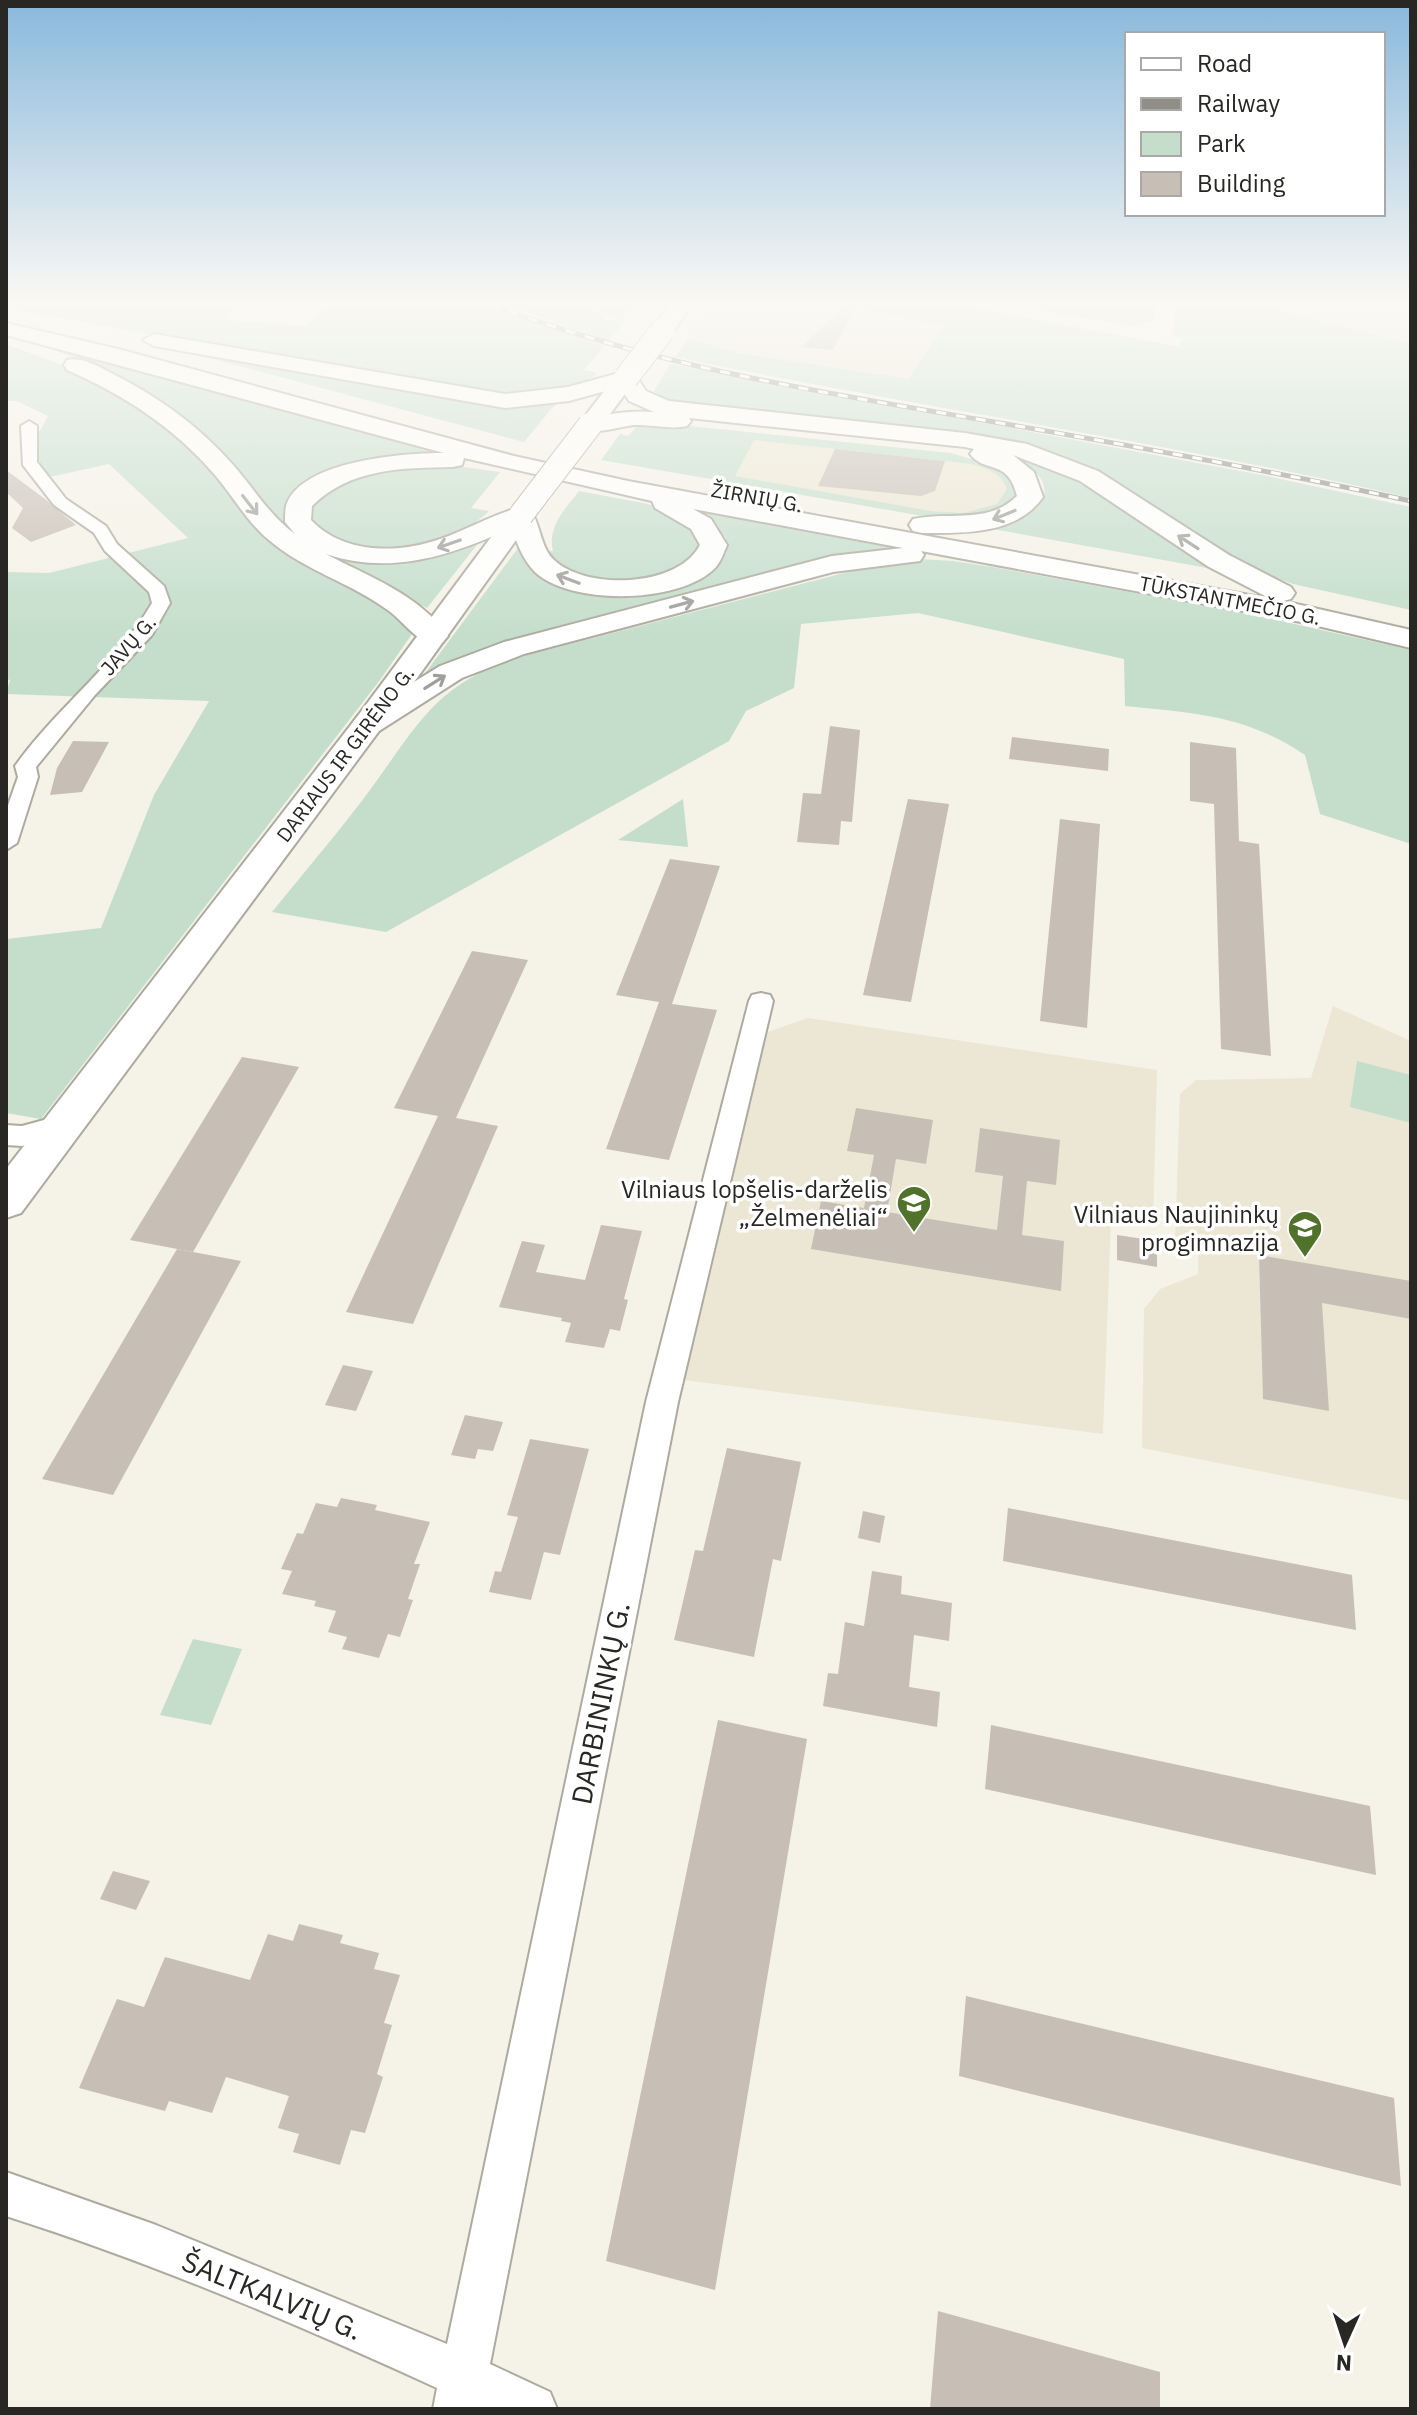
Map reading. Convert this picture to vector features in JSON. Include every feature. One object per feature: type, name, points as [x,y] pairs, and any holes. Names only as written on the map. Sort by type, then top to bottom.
[{"type":"main road","points":[[167,417],[201,445],[265,522],[282,537],[402,605],[433,636]]},
{"type":"main road","name":"ŽIRNIŲ G.","points":[[340,417],[510,463],[628,489],[1048,565]]},
{"type":"main road","name":"ŽIRNIŲ G.","points":[[392,417],[508,448],[1281,593]]},
{"type":"main road","name":"DARIAUS IR GIRĖNO G.","points":[[6,1201],[596,417]]},
{"type":"main road","points":[[746,417],[965,440],[1039,455],[1089,476],[1219,561],[1281,593]]},
{"type":"main road","points":[[590,425],[611,420],[666,419],[952,449],[1004,461],[1025,477],[1030,487],[1030,497],[1023,507],[996,519],[953,525],[910,525]]},
{"type":"main road","points":[[510,463],[424,460],[349,472],[318,486],[305,496],[299,504],[298,522],[312,539],[327,546],[387,555],[418,553],[447,546],[521,515],[536,556],[549,571],[572,582],[598,588],[643,588],[686,577],[702,567],[711,557],[715,543],[709,530],[686,513],[628,489]]},
{"type":"main road","points":[[368,724],[472,662],[514,648],[832,564],[863,558],[939,555],[1048,565]]},
{"type":"main road","name":"TŪKSTANTMEČIO G.","points":[[1048,565],[1301,613],[1411,639]]},
{"type":"main road","name":"TŪKSTANTMEČIO G.","points":[[1281,593],[1411,622]]},
{"type":"street","name":"JAVŲ G.","points":[[6,843],[28,777],[16,765],[145,631],[161,603],[158,590],[111,547],[100,530],[60,502],[29,462],[29,426]]},
{"type":"street","name":"DARBININKŲ G.","points":[[462,2393],[662,1402],[761,1001]]},
{"type":"street","points":[[6,1135],[22,1136],[66,1124]]},
{"type":"street","name":"ŠALTKALVIŲ G.","points":[[6,2194],[74,2215],[259,2287],[462,2393],[533,2409]]},
{"type":"shaded area","points":[[754,440],[971,464],[1004,479],[1008,489],[997,504],[963,513],[931,511],[734,476]]},
{"type":"shaded area","name":"Vilniaus Naujininkų progimnazija","points":[[1333,1006],[1411,1041],[1411,1501],[1142,1448],[1144,1309],[1160,1289],[1198,1274],[1198,1244],[1175,1240],[1180,1094],[1196,1080],[1311,1078]]},
{"type":"shaded area","name":"Vilniaus lopšelis-darželis „Želmenėliai“","points":[[808,1018],[1157,1070],[1153,1224],[1111,1219],[1103,1434],[684,1380],[765,1033]]},
{"type":"green space","points":[[48,417],[156,417],[198,454],[232,497],[412,623],[412,634],[380,680],[41,1119],[6,1113],[6,939],[101,928],[154,795],[209,701],[6,694],[10,680],[6,679],[6,572],[49,573],[188,538],[109,464],[45,478],[30,449]]},
{"type":"green space","points":[[158,417],[303,417],[439,454],[365,463],[286,519],[289,528],[297,535],[352,558],[484,536],[427,608],[298,539]]},
{"type":"green space","points":[[429,417],[545,417],[524,442]]},
{"type":"green space","points":[[769,417],[951,417],[1267,476],[1411,507],[1411,610],[1293,584],[1239,564],[1076,463]]},
{"type":"green space","points":[[993,417],[1411,417],[1411,498],[1320,478]]},
{"type":"green space","points":[[642,421],[951,453],[1004,469],[1020,493],[995,512],[940,519],[601,460],[620,434],[628,436]],"holes":[[[754,440],[971,464],[997,475],[1007,489],[997,504],[963,513],[931,511],[735,476]]]},
{"type":"green space","points":[[1001,450],[1071,475],[1224,571],[987,528],[1027,515],[1042,501],[1044,492],[1042,481],[1034,471]]},
{"type":"green space","points":[[441,464],[500,472],[471,508],[489,511],[458,533],[417,546],[374,550],[336,541],[310,523],[312,502],[343,483],[373,472]]},
{"type":"green space","points":[[579,491],[648,504],[683,518],[705,547],[669,576],[616,583],[567,573],[545,552],[553,551],[555,526]]},
{"type":"green space","points":[[702,512],[898,549],[847,556],[423,676],[521,544],[531,567],[543,577],[561,584],[606,588],[690,582],[716,566],[725,547],[726,538]]},
{"type":"green space","points":[[902,558],[992,567],[1250,614],[1411,650],[1411,844],[1320,814],[1305,755],[1262,731],[1219,718],[1125,706],[1124,659],[918,613],[801,624],[794,688],[746,711],[729,741],[386,932],[272,912],[350,816],[411,733],[444,697],[465,681],[520,657]]},
{"type":"green space","points":[[683,799],[688,847],[618,840]]},
{"type":"green space","points":[[1357,1061],[1411,1075],[1411,1123],[1350,1107]]},
{"type":"green space","points":[[193,1639],[242,1649],[211,1725],[160,1715]]},
{"type":"building","points":[[835,449],[945,461],[935,491],[921,496],[818,486]]},
{"type":"building","points":[[6,470],[76,525],[31,542],[12,528],[23,508],[6,492]]},
{"type":"building","points":[[830,726],[860,730],[852,822],[841,821],[839,845],[797,842],[803,793],[821,794]]},
{"type":"building","points":[[1012,737],[1109,749],[1108,771],[1009,759]]},
{"type":"building","points":[[73,741],[109,742],[82,792],[50,795],[57,768]]},
{"type":"building","points":[[1190,742],[1236,748],[1239,841],[1259,844],[1271,1056],[1221,1049],[1214,804],[1190,801]]},
{"type":"building","points":[[908,799],[949,804],[911,1002],[863,995]]},
{"type":"building","points":[[1060,819],[1100,824],[1087,1028],[1040,1021]]},
{"type":"building","points":[[670,859],[720,866],[672,1004],[717,1010],[669,1160],[606,1149],[659,1002],[616,995]]},
{"type":"building","points":[[472,951],[528,960],[456,1118],[498,1126],[413,1324],[346,1312],[438,1116],[394,1108]]},
{"type":"building","points":[[242,1057],[299,1067],[193,1252],[130,1240]]},
{"type":"building","points":[[856,1108],[933,1120],[926,1164],[896,1159],[887,1212],[997,1230],[1003,1176],[975,1172],[980,1128],[1060,1140],[1056,1185],[1027,1181],[1022,1235],[1064,1241],[1061,1291],[811,1249],[821,1201],[864,1208],[874,1155],[847,1151]]},
{"type":"building","points":[[601,1225],[642,1231],[624,1299],[628,1300],[620,1331],[610,1329],[604,1348],[565,1342],[571,1323],[561,1321],[562,1318],[499,1307],[522,1241],[545,1245],[536,1272],[585,1280]]},
{"type":"building","points":[[1117,1235],[1157,1241],[1157,1267],[1117,1260]]},
{"type":"building","points":[[177,1249],[241,1261],[113,1495],[42,1479]]},
{"type":"building","points":[[1259,1255],[1411,1281],[1411,1319],[1322,1303],[1329,1411],[1263,1399]]},
{"type":"building","points":[[343,1365],[373,1371],[356,1411],[325,1405]]},
{"type":"building","points":[[465,1415],[503,1422],[493,1451],[478,1449],[475,1459],[451,1455]]},
{"type":"building","points":[[530,1439],[589,1449],[560,1555],[544,1552],[531,1600],[489,1592],[495,1571],[501,1572],[518,1517],[507,1515]]},
{"type":"building","points":[[727,1448],[801,1462],[781,1561],[773,1559],[754,1657],[674,1640],[695,1550],[703,1551]]},
{"type":"building","points":[[341,1498],[377,1505],[375,1510],[430,1522],[414,1564],[420,1564],[408,1599],[413,1600],[400,1637],[388,1634],[379,1658],[342,1649],[347,1637],[328,1632],[336,1611],[314,1606],[316,1601],[282,1594],[292,1571],[281,1569],[297,1533],[303,1534],[316,1503],[337,1507]]},
{"type":"building","points":[[1008,1508],[1352,1575],[1356,1630],[1003,1561]]},
{"type":"building","points":[[863,1511],[885,1516],[880,1543],[858,1538]]},
{"type":"building","points":[[872,1571],[902,1576],[901,1594],[952,1603],[949,1641],[914,1635],[909,1687],[940,1692],[937,1727],[823,1706],[828,1673],[838,1674],[845,1622],[864,1626]]},
{"type":"building","points":[[718,1720],[807,1739],[715,2290],[606,2261]]},
{"type":"building","points":[[991,1725],[1370,1806],[1376,1875],[985,1789]]},
{"type":"building","points":[[113,1871],[150,1881],[136,1910],[100,1899]]},
{"type":"building","points":[[299,1924],[343,1935],[340,1943],[379,1953],[374,1969],[400,1975],[384,2023],[392,2025],[377,2074],[383,2077],[365,2133],[351,2130],[340,2165],[293,2152],[299,2134],[278,2128],[289,2096],[226,2077],[212,2113],[169,2101],[165,2111],[79,2088],[117,1999],[144,2007],[165,1957],[250,1980],[268,1934],[293,1941]]},
{"type":"building","points":[[966,1996],[1394,2098],[1401,2186],[959,2076]]},
{"type":"building","points":[[938,2311],[1160,2372],[1160,2409],[930,2409]]},
{"type":"railway","points":[[959,417],[1194,458],[1411,501]]},
{"type":"place","name":"Vilniaus lopšelis-darželis „Želmenėliai“","points":[[914,1234]]},
{"type":"place","name":"Vilniaus Naujininkų progimnazija","points":[[1305,1259]]}]
